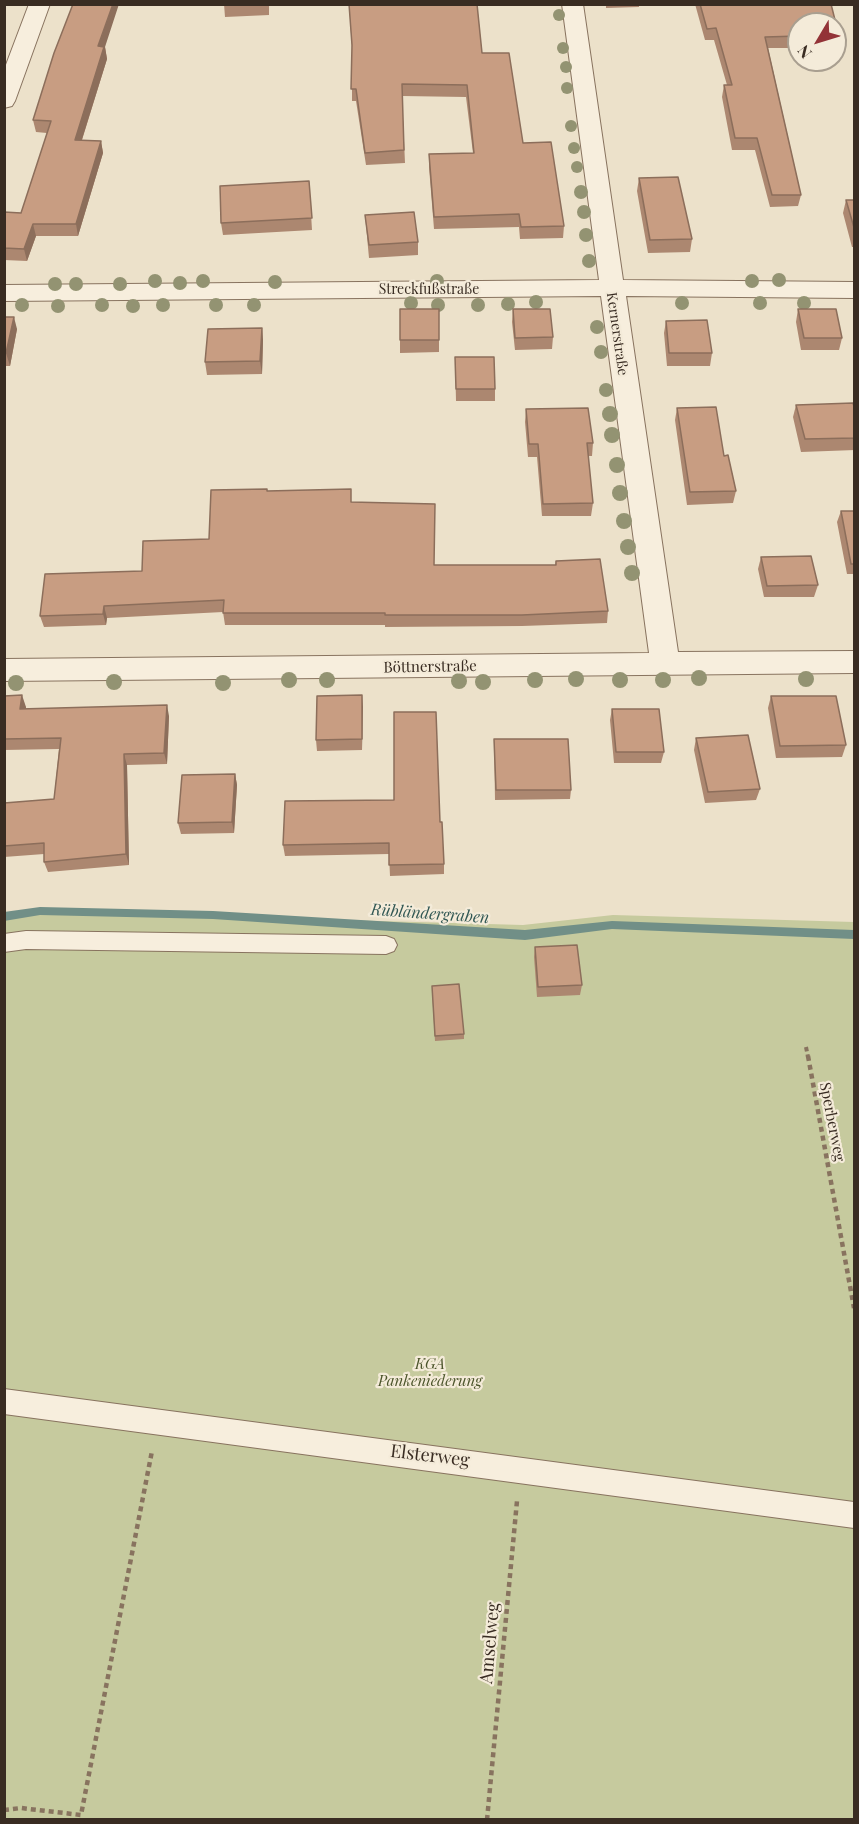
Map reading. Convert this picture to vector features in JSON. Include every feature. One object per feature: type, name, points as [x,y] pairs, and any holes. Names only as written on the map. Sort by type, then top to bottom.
[{"type":"street","points":[[4,101],[39,4]]},
{"type":"street","name":"Kernerstraße","points":[[572,4],[610,288],[665,664]]},
{"type":"street","name":"Streckfußstraße","points":[[4,293],[610,288],[855,290]]},
{"type":"street","name":"Böttnerstraße","points":[[4,670],[855,662]]},
{"type":"lane","points":[[4,943],[26,940],[386,945]]},
{"type":"lane","name":"Elsterweg","points":[[4,1401],[520,1468],[855,1515]]},
{"type":"path","name":"Sperberweg","points":[[806,1047],[855,1308]]},
{"type":"path","points":[[4,1810],[21,1808],[81,1815],[158,1421]]},
{"type":"path","name":"Amselweg","points":[[487,1820],[520,1468]]},
{"type":"green space","name":"KGA Pankeniederung","points":[[22,911],[523,925],[613,915],[854,922],[854,1819],[5,1820],[5,914]]},
{"type":"building","points":[[73,4],[113,4],[98,46],[104,47],[75,140],[101,141],[76,224],[33,224],[24,249],[4,248],[4,212],[21,213],[51,121],[33,120],[54,53]]},
{"type":"building","points":[[349,4],[477,4],[482,53],[509,53],[523,143],[551,142],[564,226],[521,227],[519,214],[434,217],[429,154],[474,153],[467,85],[402,84],[404,150],[365,153],[356,89],[351,89],[352,45]]},
{"type":"building","points":[[700,4],[831,4],[833,12],[787,12],[787,36],[765,37],[801,195],[772,195],[757,138],[735,138],[724,85],[732,85],[716,28],[707,29]]},
{"type":"building","points":[[678,177],[692,239],[650,240],[639,178]]},
{"type":"building","points":[[309,181],[312,218],[221,223],[220,186]]},
{"type":"building","points":[[846,200],[855,200],[855,231]]},
{"type":"building","points":[[414,212],[418,242],[369,245],[365,215]]},
{"type":"building","points":[[400,309],[439,309],[439,340],[400,340]]},
{"type":"building","points":[[513,309],[550,309],[553,337],[515,338]]},
{"type":"building","points":[[798,309],[836,309],[842,338],[804,338]]},
{"type":"building","points":[[4,317],[14,317],[6,353],[4,353]]},
{"type":"building","points":[[707,320],[712,353],[669,353],[666,321]]},
{"type":"building","points":[[262,328],[260,361],[205,362],[208,329]]},
{"type":"building","points":[[455,357],[494,357],[495,389],[456,389]]},
{"type":"building","points":[[853,403],[855,438],[805,439],[796,405]]},
{"type":"building","points":[[716,407],[724,456],[728,455],[736,491],[690,492],[677,408]]},
{"type":"building","points":[[588,408],[593,443],[587,443],[593,503],[543,504],[538,444],[529,444],[526,409]]},
{"type":"building","points":[[267,489],[267,491],[351,489],[351,502],[435,504],[434,565],[556,565],[556,561],[600,559],[608,611],[522,615],[223,613],[224,600],[104,606],[103,614],[40,616],[45,574],[142,571],[143,541],[209,539],[211,490]]},
{"type":"building","points":[[841,511],[855,511],[855,564],[851,564]]},
{"type":"building","points":[[811,556],[818,585],[767,586],[761,557]]},
{"type":"building","points":[[22,695],[20,709],[167,705],[164,753],[124,754],[126,854],[44,862],[44,843],[4,846],[4,803],[54,799],[61,738],[4,739],[4,696]]},
{"type":"building","points":[[362,695],[362,739],[316,740],[317,696]]},
{"type":"building","points":[[771,696],[836,696],[846,745],[780,746]]},
{"type":"building","points":[[612,709],[659,709],[664,752],[616,752]]},
{"type":"building","points":[[394,712],[436,712],[444,864],[389,865],[389,843],[283,845],[285,801],[394,800]]},
{"type":"building","points":[[748,735],[760,789],[708,792],[696,738]]},
{"type":"building","points":[[494,739],[568,739],[571,790],[496,790]]},
{"type":"building","points":[[235,774],[232,822],[178,823],[182,775]]},
{"type":"building","points":[[577,945],[582,985],[538,987],[535,947]]},
{"type":"building","points":[[459,984],[464,1034],[435,1036],[432,986]]},
{"type":"waterway","name":"Rübländergraben","points":[[4,917],[40,911],[213,915],[525,935],[612,925],[854,935]]}]
